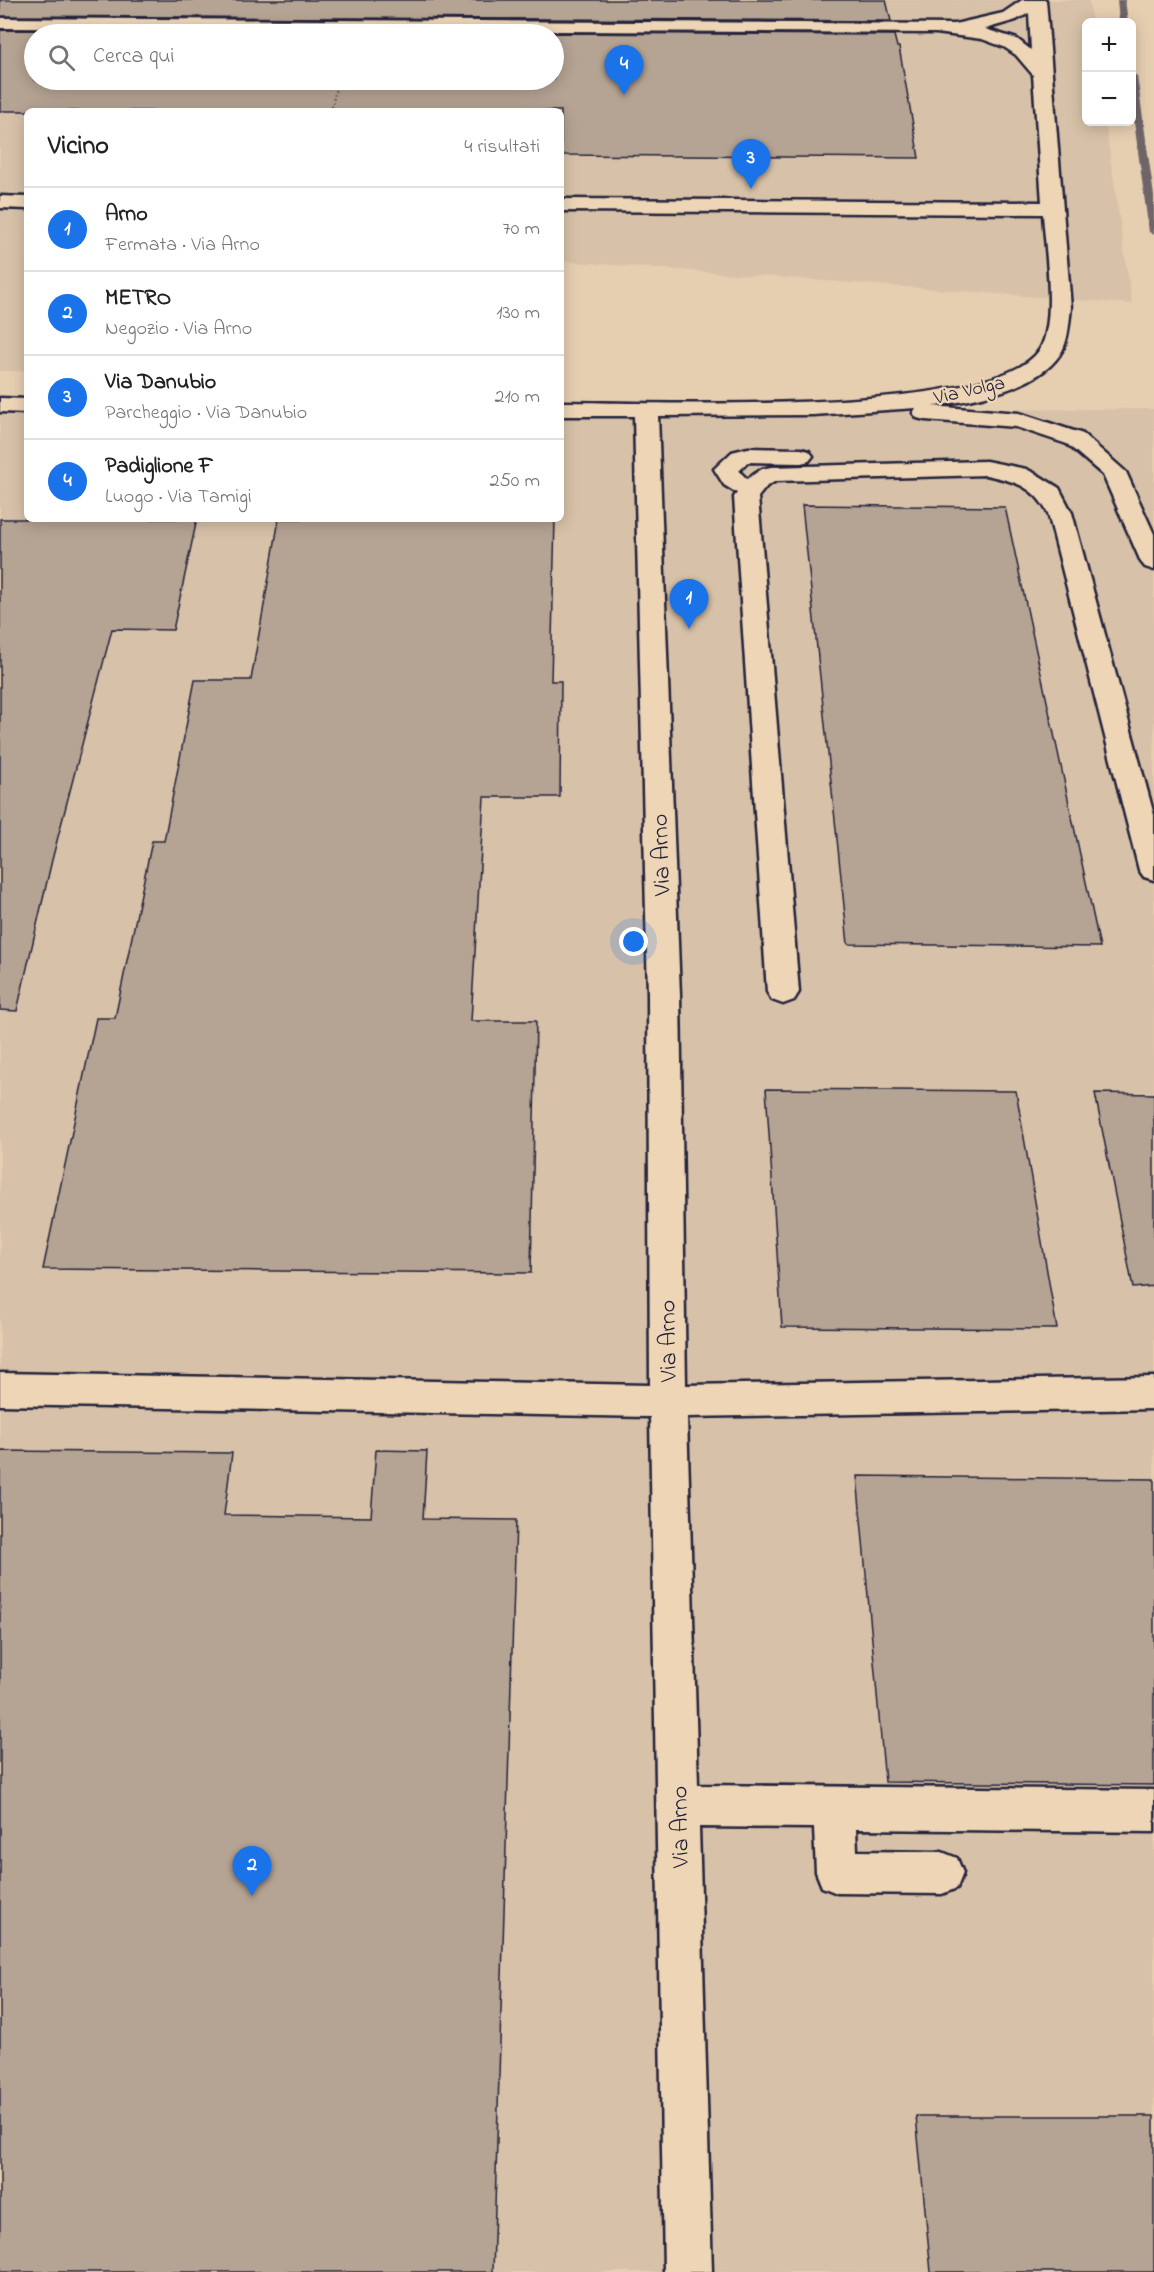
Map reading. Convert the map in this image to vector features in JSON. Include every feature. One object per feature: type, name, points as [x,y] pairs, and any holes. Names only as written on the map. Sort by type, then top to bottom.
[{"type":"street","points":[[564,26],[936,28],[970,25],[1002,18],[1022,10],[1032,0]]},
{"type":"street","name":"Via Volga","points":[[564,409],[857,407],[947,397],[982,390],[1008,381],[1045,359],[1055,342],[1060,308],[1037,0]]},
{"type":"street","points":[[0,23],[187,24]]},
{"type":"street","points":[[936,28],[973,32],[1010,43],[1033,60],[1043,76]]},
{"type":"street","points":[[0,202],[24,202]]},
{"type":"street","points":[[564,205],[1053,208]]},
{"type":"street","points":[[0,405],[24,406]]},
{"type":"street","points":[[857,407],[1019,420],[1075,439],[1114,472],[1154,562]]},
{"type":"street","name":"Via Arno","points":[[646,410],[664,995],[668,1401],[688,2272]]},
{"type":"street","points":[[749,489],[732,481],[726,469],[740,457],[748,455],[844,459]]},
{"type":"street","points":[[783,992],[746,497],[749,489],[771,474],[986,468],[1017,474],[1050,493],[1060,513],[1154,870]]},
{"type":"street","points":[[0,1389],[668,1401],[1154,1393]]},
{"type":"street","points":[[679,1806],[1154,1811]]},
{"type":"street","points":[[834,1808],[837,1872],[942,1873]]},
{"type":"path","points":[[332,108],[336,90]]},
{"type":"shaded area","points":[[0,0],[1089,0],[1091,18],[1082,18],[1082,126],[1106,126],[1132,304],[564,261],[564,108],[24,108],[24,371],[0,371]]},
{"type":"shaded area","points":[[0,407],[24,408],[24,522],[564,522],[564,411],[1154,409],[1154,2272],[0,2272]]},
{"type":"building","points":[[0,0],[886,0],[891,21],[0,16]]},
{"type":"building","points":[[0,30],[24,30],[24,90],[564,90],[564,33],[894,35],[897,47],[899,47],[919,158],[564,155],[564,108],[24,108],[24,111],[0,111]]},
{"type":"building","points":[[802,505],[1005,507],[1100,947],[848,944]]},
{"type":"building","points":[[0,519],[24,519],[24,522],[196,522],[173,630],[112,629],[52,860],[17,1011],[0,1010]]},
{"type":"building","points":[[278,522],[555,522],[551,681],[561,681],[560,797],[484,797],[471,1021],[536,1021],[531,1273],[43,1269],[96,1018],[115,1018],[152,841],[164,841],[195,680],[251,680]]},
{"type":"building","points":[[766,1089],[1016,1091],[1057,1329],[782,1327]]},
{"type":"building","points":[[1095,1093],[1154,1094],[1154,1286],[1133,1288]]},
{"type":"building","points":[[376,1450],[427,1451],[423,1519],[516,1520],[493,2272],[0,2272],[0,1451],[232,1453],[224,1515],[371,1517]]},
{"type":"building","points":[[857,1476],[1154,1479],[1154,1785],[885,1782]]},
{"type":"building","points":[[916,2116],[1154,2116],[1154,2272],[931,2272]]},
{"type":"waterway","points":[[1121,0],[1123,18]]},
{"type":"waterway","points":[[1136,104],[1154,232]]},
{"type":"place","name":"Padiglione F","points":[[624,95]]},
{"type":"place","name":"Via Danubio","points":[[751,189]]},
{"type":"place","name":"Arno","points":[[689,629]]},
{"type":"place","name":"METRO","points":[[252,1896]]}]
